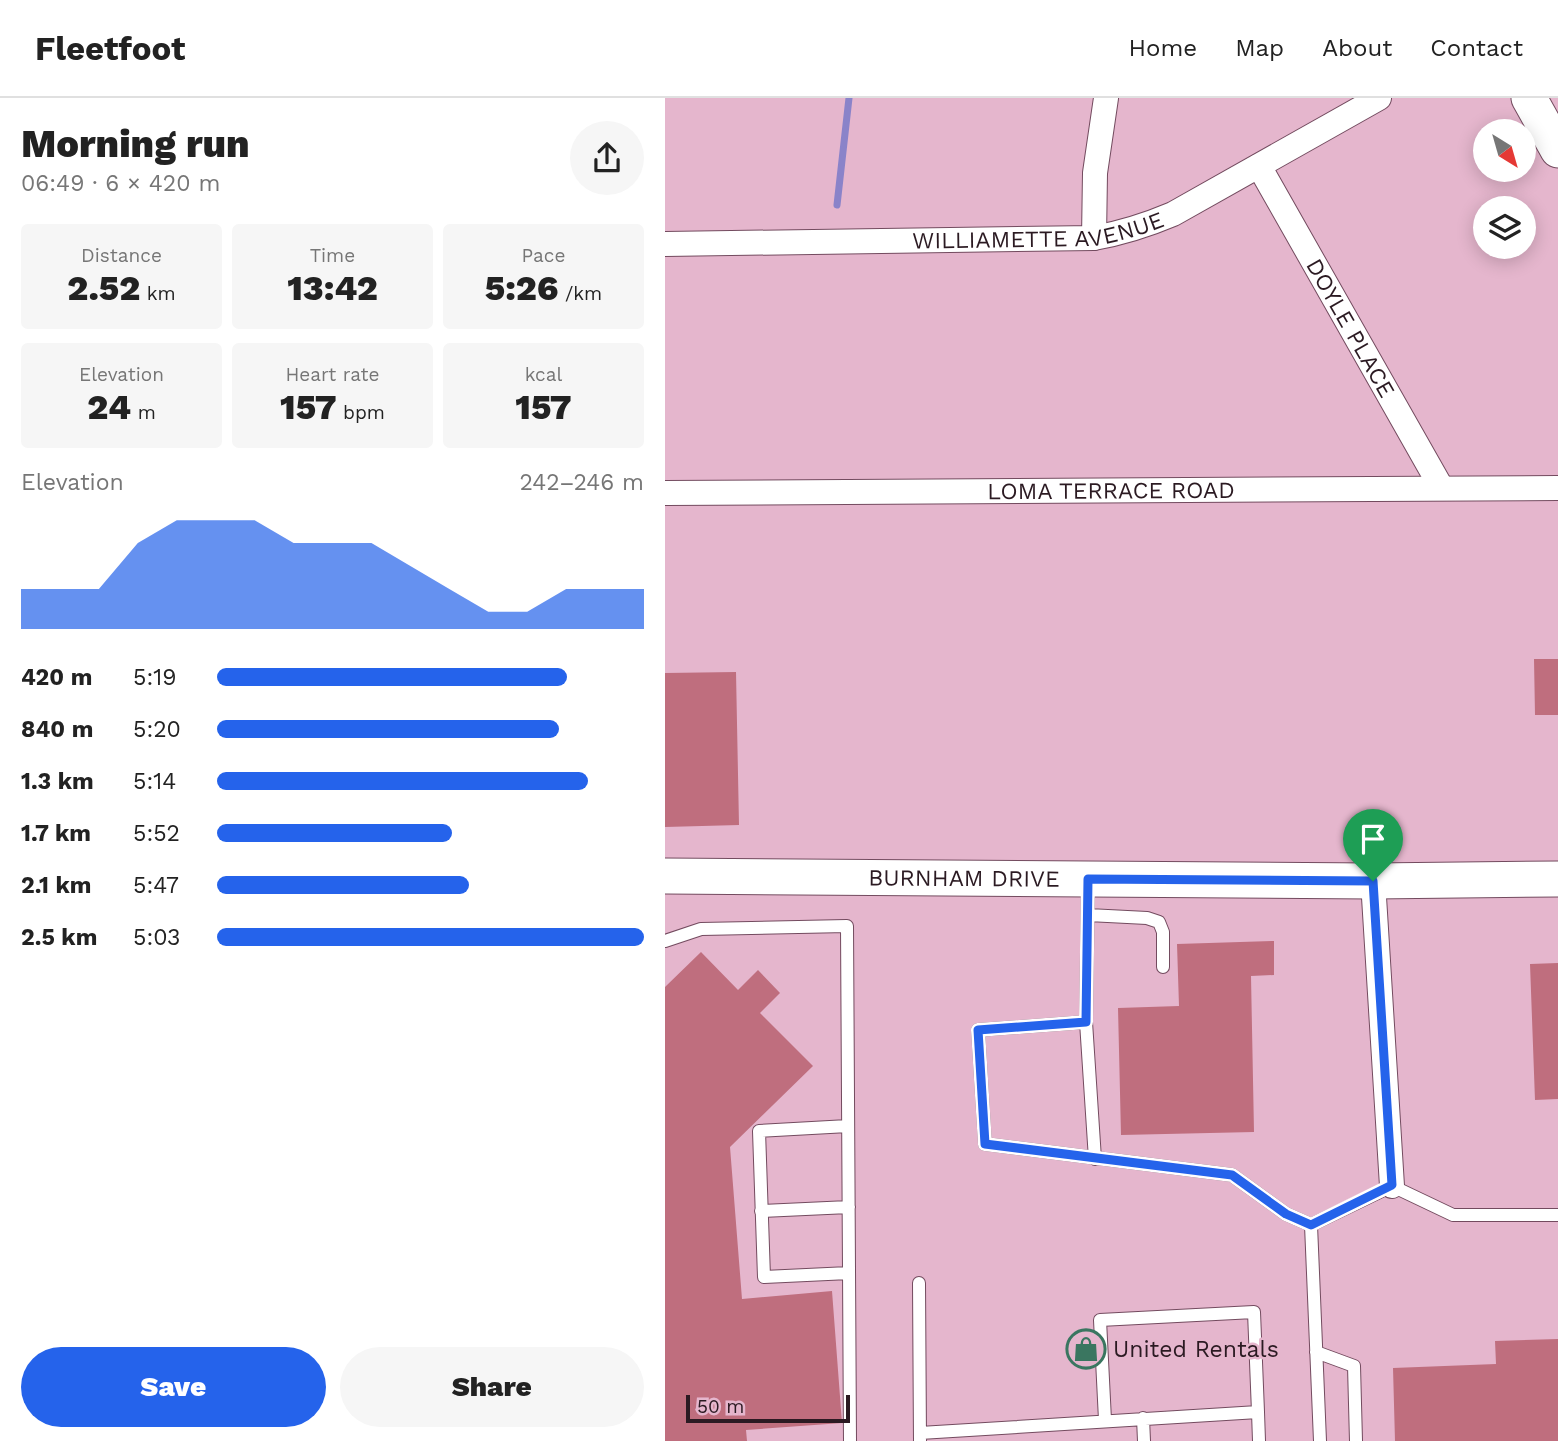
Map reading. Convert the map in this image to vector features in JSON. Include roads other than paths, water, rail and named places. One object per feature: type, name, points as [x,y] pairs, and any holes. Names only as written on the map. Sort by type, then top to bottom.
[{"type":"street","points":[[1094,238],[1095,173],[1106,98]]},
{"type":"street","name":"WILLIAMETTE AVENUE","points":[[665,244],[1094,238],[1146,226],[1173,214],[1379,98]]},
{"type":"street","points":[[1529,98],[1558,150]]},
{"type":"street","name":"DOYLE PLACE","points":[[1259,166],[1441,487]]},
{"type":"street","name":"LOMA TERRACE ROAD","points":[[665,493],[1558,488]]},
{"type":"street","name":"BURNHAM DRIVE","points":[[665,876],[1373,881],[1558,879]]},
{"type":"street","points":[[1373,881],[1392,1185]]},
{"type":"lane","points":[[1088,879],[1086,1022],[1095,1159]]},
{"type":"lane","points":[[1088,915],[1147,918],[1159,922],[1163,932],[1163,967]]},
{"type":"lane","points":[[665,942],[701,929],[847,926],[850,1441]]},
{"type":"lane","points":[[1086,1022],[978,1030],[985,1144],[1232,1175],[1286,1214],[1311,1225]]},
{"type":"lane","points":[[848,1126],[759,1131],[764,1277],[849,1273]]},
{"type":"lane","points":[[1311,1225],[1392,1185],[1453,1214],[1558,1215]]},
{"type":"lane","points":[[761,1211],[849,1207]]},
{"type":"lane","points":[[1311,1225],[1319,1441]]},
{"type":"lane","points":[[919,1283],[920,1437],[1105,1420],[1258,1412]]},
{"type":"lane","points":[[1105,1420],[1100,1320],[1254,1312],[1259,1441]]},
{"type":"lane","points":[[1316,1352],[1354,1366],[1356,1441]]},
{"type":"lane","points":[[1143,1418],[1144,1441]]},
{"type":"waterway","points":[[837,205],[849,98]]},
{"type":"place","name":"United Rentals","points":[[1086,1349]]}]
